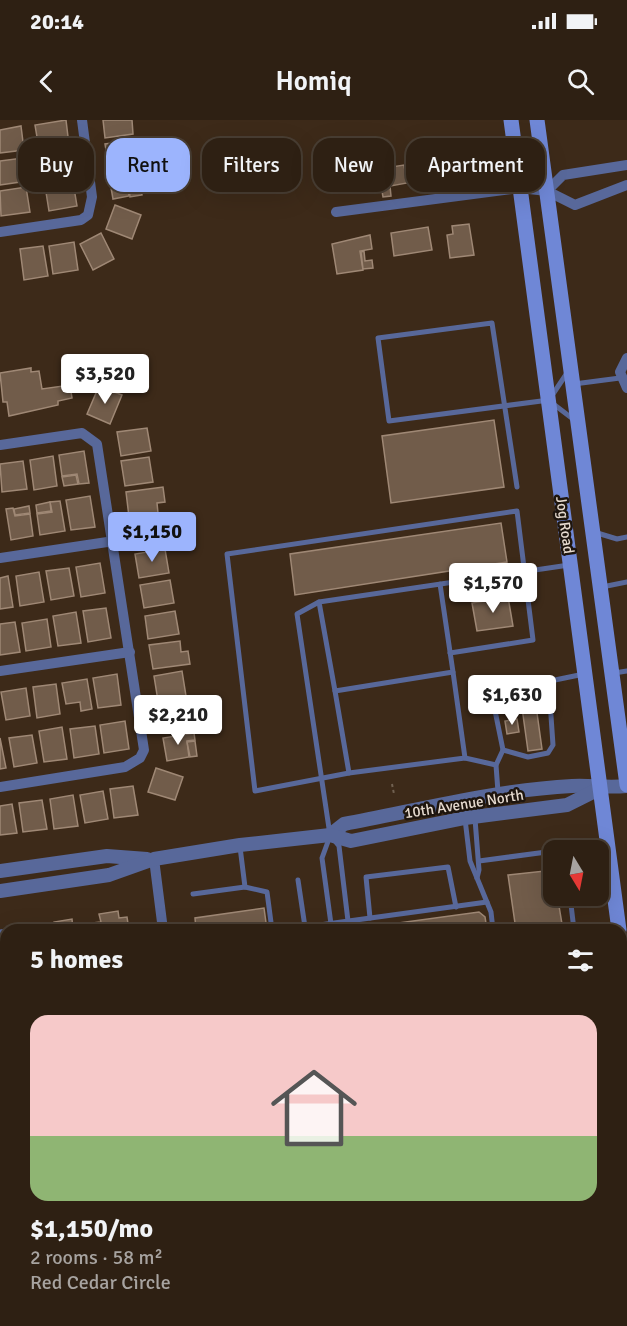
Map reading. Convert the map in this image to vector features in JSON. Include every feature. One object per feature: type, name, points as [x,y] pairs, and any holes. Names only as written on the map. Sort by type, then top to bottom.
[{"type":"main road","name":"Jog Road","points":[[511,120],[513,138]]},
{"type":"main road","name":"Jog Road","points":[[537,120],[601,587],[620,672],[627,786]]},
{"type":"main road","name":"Jog Road","points":[[521,192],[618,924]]},
{"type":"street","points":[[0,232],[81,220],[88,215],[92,197],[82,120]]},
{"type":"street","points":[[627,165],[563,174],[547,191],[575,205],[627,185]]},
{"type":"street","points":[[336,212],[489,192]]},
{"type":"street","points":[[627,358],[621,366],[620,378],[627,388]]},
{"type":"street","points":[[0,445],[82,433],[91,437],[100,452],[144,750],[140,758],[125,767],[0,787]]},
{"type":"street","points":[[0,558],[114,541]]},
{"type":"street","points":[[0,671],[130,652]]},
{"type":"street","name":"10th Avenue North","points":[[330,834],[344,824],[498,796],[573,786],[601,788],[627,786]]},
{"type":"street","name":"10th Avenue North","points":[[0,891],[109,875],[154,859],[240,845],[330,834],[351,841],[470,818],[567,804],[601,788]]},
{"type":"street","name":"10th Avenue North","points":[[0,871],[107,856],[154,859]]},
{"type":"street","points":[[154,859],[162,924]]},
{"type":"lane","points":[[517,487],[503,406],[492,323],[378,338],[389,421],[503,406],[549,400],[572,418],[579,428]]},
{"type":"lane","points":[[549,400],[571,364]]},
{"type":"lane","points":[[573,384],[620,378]]},
{"type":"lane","points":[[450,653],[533,640],[517,511],[227,554],[255,791],[350,773],[465,758],[496,765]]},
{"type":"lane","points":[[593,532],[617,539],[627,537]]},
{"type":"lane","points":[[487,902],[331,924],[322,858],[330,834],[297,614],[319,602],[571,565]]},
{"type":"lane","points":[[601,587],[627,582]]},
{"type":"lane","points":[[440,584],[465,758]]},
{"type":"lane","points":[[319,602],[350,773]]},
{"type":"lane","points":[[335,691],[453,672]]},
{"type":"lane","points":[[498,796],[496,765],[503,750],[490,686],[520,679],[546,677],[555,680],[585,674]]},
{"type":"lane","points":[[503,750],[528,757],[548,753],[553,745],[549,687],[555,680]]},
{"type":"lane","points":[[470,818],[479,861],[477,880]]},
{"type":"lane","points":[[470,818],[470,861],[487,902],[492,924]]},
{"type":"lane","points":[[330,834],[339,846],[348,921]]},
{"type":"lane","points":[[240,845],[245,887]]},
{"type":"lane","points":[[479,861],[543,852]]},
{"type":"lane","points":[[370,918],[366,877],[448,867],[456,907]]},
{"type":"lane","points":[[298,880],[304,924]]},
{"type":"lane","points":[[193,894],[245,887],[267,892],[271,924]]},
{"type":"lane","points":[[571,906],[573,924]]},
{"type":"lane","points":[[0,1026],[0,1031]]},
{"type":"path","points":[[392,784],[394,794]]},
{"type":"building","points":[[66,120],[68,138],[37,138],[35,125]]},
{"type":"building","points":[[103,120],[132,120],[133,134],[105,138]]},
{"type":"building","points":[[21,126],[22,138],[18,138],[18,151],[0,153],[0,130]]},
{"type":"building","points":[[18,159],[18,182],[0,185],[0,161]]},
{"type":"building","points":[[404,165],[406,183],[394,185],[394,167]]},
{"type":"building","points":[[18,188],[18,192],[27,192],[30,212],[1,216],[0,191]]},
{"type":"building","points":[[46,192],[75,192],[77,206],[49,211]]},
{"type":"building","points":[[112,192],[129,192],[129,196],[113,199]]},
{"type":"building","points":[[129,192],[141,192],[142,195],[130,197]]},
{"type":"building","points":[[382,192],[391,192],[391,196],[383,197]]},
{"type":"building","points":[[115,205],[141,215],[132,239],[106,229]]},
{"type":"building","points":[[469,224],[474,255],[450,258],[447,235],[453,234],[452,226]]},
{"type":"building","points":[[428,227],[432,250],[394,256],[391,233]]},
{"type":"building","points":[[101,233],[114,259],[93,270],[80,244]]},
{"type":"building","points":[[370,235],[372,249],[360,251],[363,270],[337,274],[332,244]]},
{"type":"building","points":[[74,242],[78,270],[53,274],[49,246]]},
{"type":"building","points":[[43,246],[48,276],[24,280],[20,249]]},
{"type":"building","points":[[364,251],[365,261],[372,260],[373,268],[363,269],[361,252]]},
{"type":"building","points":[[31,368],[31,372],[39,371],[42,389],[70,385],[72,398],[58,401],[58,405],[9,416],[7,402],[3,402],[0,373]]},
{"type":"building","points":[[99,386],[122,395],[110,424],[87,414]]},
{"type":"building","points":[[494,420],[504,487],[391,503],[382,436]]},
{"type":"building","points":[[147,428],[151,451],[121,456],[117,432]]},
{"type":"building","points":[[84,451],[89,483],[79,484],[77,474],[62,476],[59,455]]},
{"type":"building","points":[[53,456],[57,486],[34,490],[30,460]]},
{"type":"building","points":[[149,457],[153,482],[125,486],[121,461]]},
{"type":"building","points":[[23,461],[27,489],[2,492],[0,464]]},
{"type":"building","points":[[76,475],[78,484],[64,486],[62,477]]},
{"type":"building","points":[[163,487],[165,502],[157,503],[158,513],[129,517],[126,492]]},
{"type":"building","points":[[90,496],[95,527],[71,530],[66,500]]},
{"type":"building","points":[[60,501],[65,531],[40,535],[37,514],[52,512],[50,502]]},
{"type":"building","points":[[50,502],[51,511],[37,513],[36,505]]},
{"type":"building","points":[[29,506],[30,513],[15,515],[14,509]]},
{"type":"building","points":[[13,508],[15,516],[30,514],[33,536],[11,540],[6,509]]},
{"type":"building","points":[[161,519],[165,542],[134,547],[131,524]]},
{"type":"building","points":[[501,523],[507,562],[295,595],[290,554]]},
{"type":"building","points":[[165,549],[169,573],[139,578],[135,554]]},
{"type":"building","points":[[100,563],[105,593],[81,597],[76,567]]},
{"type":"building","points":[[69,568],[74,596],[51,600],[46,571]]},
{"type":"building","points":[[39,572],[44,602],[20,606],[16,576]]},
{"type":"building","points":[[8,576],[13,607],[0,609],[0,578]]},
{"type":"building","points":[[170,580],[174,603],[144,608],[140,585]]},
{"type":"building","points":[[508,597],[513,626],[477,631],[472,603]]},
{"type":"building","points":[[106,608],[111,638],[88,642],[83,611]]},
{"type":"building","points":[[175,611],[179,634],[148,639],[145,616]]},
{"type":"building","points":[[76,612],[81,643],[58,646],[53,616]]},
{"type":"building","points":[[47,619],[51,647],[26,651],[22,623]]},
{"type":"building","points":[[15,622],[20,652],[0,655],[0,624]]},
{"type":"building","points":[[180,641],[181,652],[188,651],[190,664],[153,669],[149,645]]},
{"type":"building","points":[[182,671],[186,696],[158,701],[154,676]]},
{"type":"building","points":[[117,674],[121,705],[98,708],[93,678]]},
{"type":"building","points":[[87,679],[92,709],[81,711],[80,702],[66,704],[62,683]]},
{"type":"building","points":[[56,684],[60,714],[37,718],[33,687]]},
{"type":"building","points":[[533,684],[542,749],[528,751],[519,686]]},
{"type":"building","points":[[26,688],[30,716],[6,720],[1,692]]},
{"type":"building","points":[[187,702],[191,727],[162,731],[158,707]]},
{"type":"building","points":[[517,719],[519,732],[507,734],[505,721]]},
{"type":"building","points":[[125,721],[129,749],[104,753],[100,725]]},
{"type":"building","points":[[95,726],[99,754],[74,758],[70,729]]},
{"type":"building","points":[[62,727],[67,759],[44,762],[39,731]]},
{"type":"building","points":[[194,733],[195,740],[187,741],[189,757],[167,761],[163,738]]},
{"type":"building","points":[[32,735],[37,763],[14,767],[9,738]]},
{"type":"building","points":[[0,738],[6,768],[0,769]]},
{"type":"building","points":[[195,741],[197,756],[190,757],[187,742]]},
{"type":"building","points":[[156,768],[183,777],[175,800],[148,792]]},
{"type":"building","points":[[133,786],[138,815],[114,818],[110,789]]},
{"type":"building","points":[[103,791],[108,819],[85,823],[80,795]]},
{"type":"building","points":[[73,795],[78,826],[54,829],[50,799]]},
{"type":"building","points":[[42,800],[47,829],[23,832],[19,803]]},
{"type":"building","points":[[12,804],[17,833],[0,835],[0,806]]},
{"type":"building","points":[[543,871],[543,906],[559,906],[562,924],[515,924],[508,875]]},
{"type":"building","points":[[264,908],[266,924],[196,924],[195,918]]},
{"type":"building","points":[[118,911],[119,918],[127,917],[128,924],[93,924],[101,922],[99,914]]},
{"type":"building","points":[[479,912],[485,917],[486,924],[391,924]]},
{"type":"building","points":[[72,919],[72,924],[54,924],[54,922]]}]
